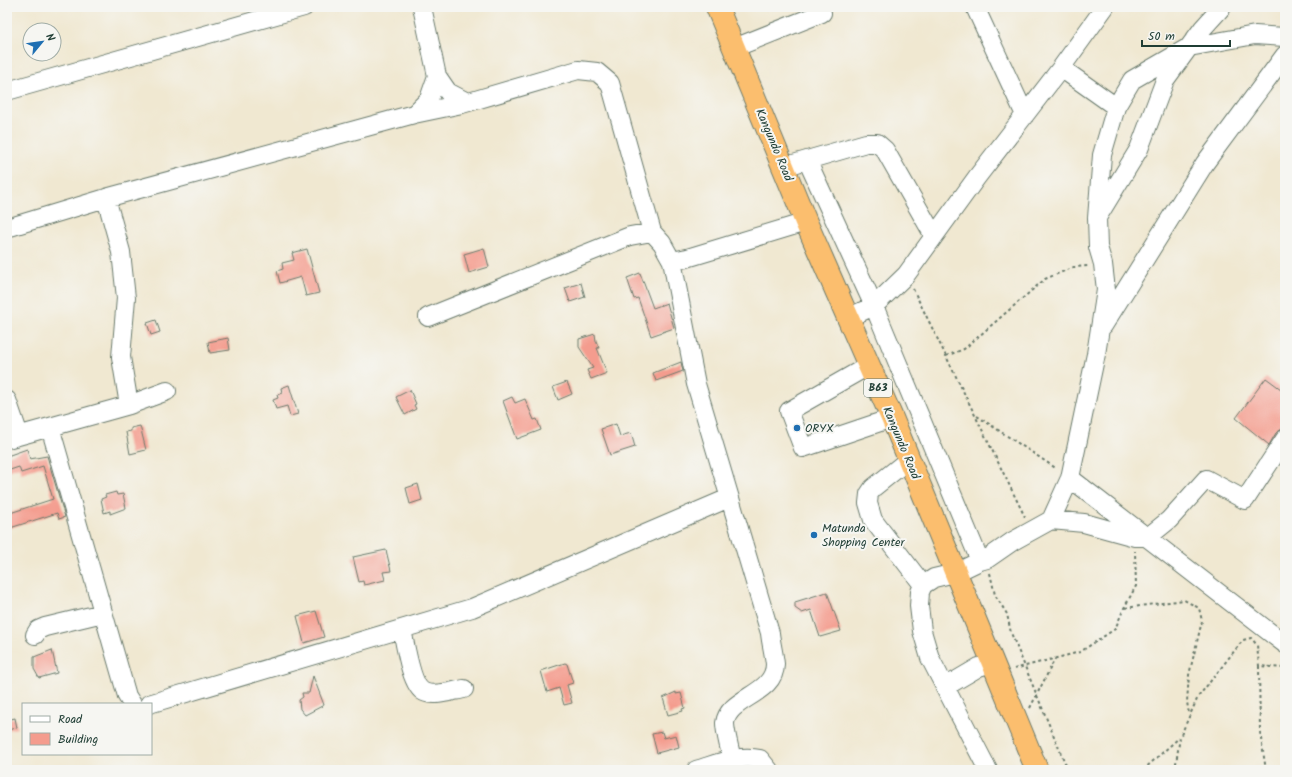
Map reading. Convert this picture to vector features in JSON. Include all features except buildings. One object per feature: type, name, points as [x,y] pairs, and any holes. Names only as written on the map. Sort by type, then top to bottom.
[{"type":"highway","name":"Kangundo Road","points":[[717,7],[806,222],[892,418],[908,460],[1037,770]]},
{"type":"street","points":[[7,91],[304,7]]},
{"type":"street","points":[[422,7],[437,76],[448,92],[467,102]]},
{"type":"street","points":[[975,7],[1025,115]]},
{"type":"street","points":[[847,318],[874,306],[906,275],[1105,7]]},
{"type":"street","points":[[1097,218],[1139,149],[1165,80],[1203,28],[1222,7]]},
{"type":"street","points":[[734,48],[822,12]]},
{"type":"street","points":[[1051,520],[1070,478],[1099,333],[1106,290],[1103,264],[1098,247],[1097,218],[1102,155],[1116,106],[1132,80],[1189,47],[1255,35],[1285,37]]},
{"type":"street","points":[[1099,333],[1205,163],[1285,55]]},
{"type":"street","points":[[1061,68],[1116,106]]},
{"type":"street","points":[[7,228],[106,198],[414,114],[467,102],[578,70],[597,72],[610,83],[652,232],[662,243],[672,261],[696,384],[770,633],[775,665],[770,680],[758,692],[742,701],[730,711],[725,723],[732,759]]},
{"type":"street","points":[[414,114],[429,99],[437,76]]},
{"type":"street","points":[[783,167],[866,143],[877,143],[885,150],[934,236]]},
{"type":"street","points":[[807,160],[874,306],[980,561]]},
{"type":"street","points":[[106,198],[121,252],[126,298],[121,357],[130,405]]},
{"type":"street","points":[[672,261],[687,258],[806,222]]},
{"type":"street","points":[[428,317],[626,237],[652,232]]},
{"type":"street","points":[[868,366],[789,411],[803,448],[892,418]]},
{"type":"street","points":[[7,400],[13,437],[130,405],[168,391]]},
{"type":"street","points":[[50,427],[127,696],[131,703]]},
{"type":"street","points":[[988,770],[925,645],[919,606],[920,592],[924,585],[934,578],[955,573],[987,559],[1051,520],[1084,522],[1141,537],[1169,520],[1206,479],[1245,500],[1285,439]]},
{"type":"street","points":[[908,460],[873,488],[869,494],[868,503],[873,520],[924,585]]},
{"type":"street","points":[[1070,478],[1141,537],[1285,644]]},
{"type":"street","points":[[152,703],[472,608],[729,498]]},
{"type":"street","points":[[35,635],[38,630],[45,627],[103,613]]},
{"type":"street","points":[[402,629],[414,680],[418,688],[424,692],[434,694],[464,688]]},
{"type":"street","points":[[945,687],[979,667],[994,668]]},
{"type":"street","points":[[696,770],[732,759],[749,756],[760,758],[769,770]]},
{"type":"path","points":[[946,356],[964,349],[1045,279],[1074,267],[1103,264]]},
{"type":"path","points":[[906,275],[1031,531]]},
{"type":"path","points":[[976,416],[1070,478]]},
{"type":"path","points":[[994,668],[1027,667],[1080,652],[1099,641],[1115,629],[1136,586],[1141,537]]},
{"type":"path","points":[[992,584],[995,595],[1007,614],[1011,633],[1038,694],[1054,741],[1068,770]]},
{"type":"path","points":[[1124,608],[1184,600],[1199,608],[1202,621],[1189,675],[1188,702],[1190,716]]},
{"type":"path","points":[[1175,770],[1180,737],[1198,697],[1243,640],[1251,638],[1257,645],[1259,666],[1260,732],[1266,770]]},
{"type":"path","points":[[1018,726],[1038,694],[1056,658]]},
{"type":"path","points":[[1259,666],[1285,668]]},
{"type":"path","points":[[1142,770],[1180,737]]},
{"type":"place","name":"ORYX","points":[[797,428]]},
{"type":"place","name":"Matunda Shopping Center","points":[[814,535]]}]
